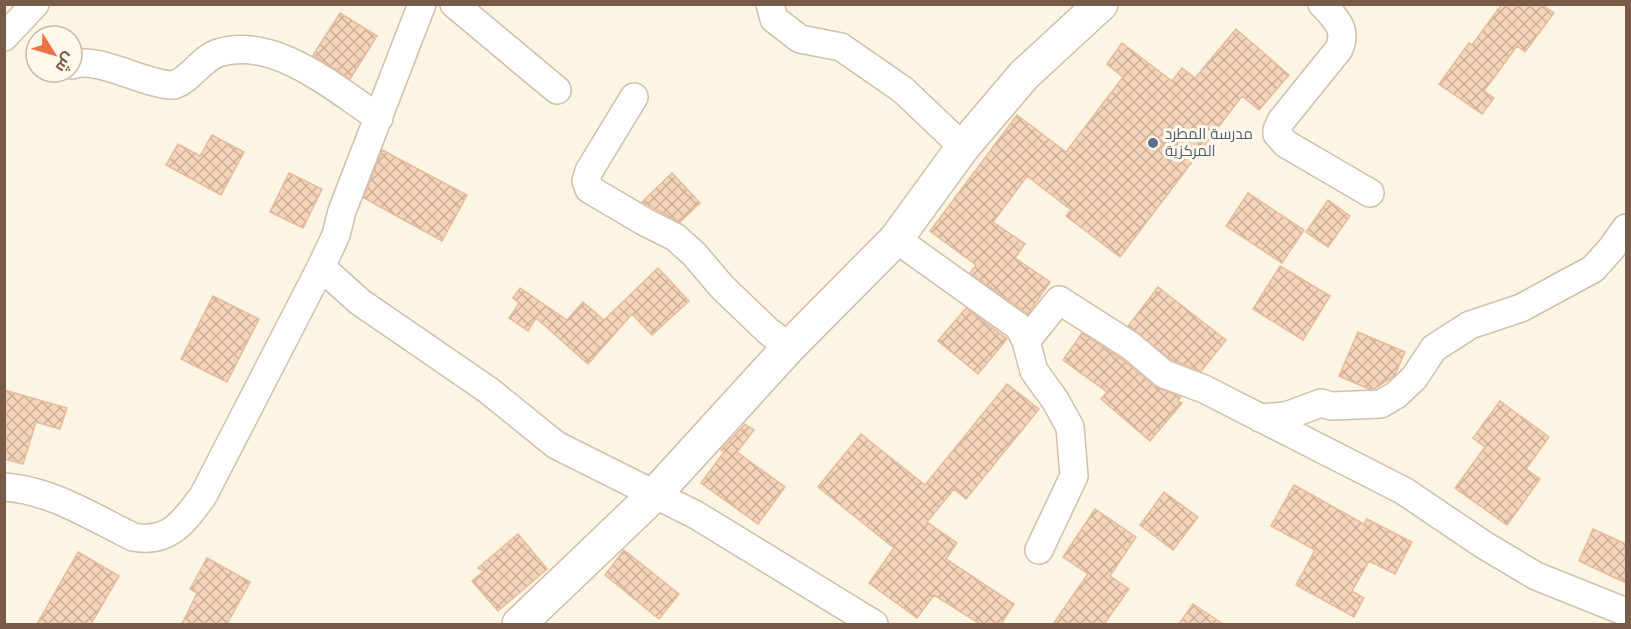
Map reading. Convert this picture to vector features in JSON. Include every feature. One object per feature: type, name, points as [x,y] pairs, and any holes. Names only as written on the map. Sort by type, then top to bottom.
[{"type":"street","points":[[4,37],[35,4]]},
{"type":"street","points":[[4,487],[44,495],[68,503],[133,537],[157,538],[182,524],[203,496],[336,235],[342,211],[422,4]]},
{"type":"street","points":[[454,4],[557,90]]},
{"type":"street","points":[[770,4],[774,19],[800,39],[841,47],[903,90],[963,147]]},
{"type":"street","points":[[519,624],[655,494],[789,346],[896,239],[963,147],[1024,75],[1101,4]]},
{"type":"street","points":[[1322,4],[1341,27],[1342,42],[1281,121],[1277,130],[1279,138],[1292,148],[1370,193]]},
{"type":"street","points":[[84,64],[169,85],[178,83],[216,54],[246,49],[274,54],[296,64],[379,118]]},
{"type":"street","points":[[634,97],[589,171],[586,181],[589,189],[675,237],[768,331],[789,346]]},
{"type":"street","points":[[1260,418],[1286,416],[1321,403],[1331,406],[1381,404],[1396,395],[1414,378],[1434,348],[1470,325],[1521,308],[1593,269],[1626,228]]},
{"type":"street","points":[[896,239],[1019,327],[1026,341],[1034,371],[1055,400],[1070,427],[1074,476],[1039,550]]},
{"type":"street","points":[[321,267],[360,302],[488,390],[556,445],[696,514],[874,624]]},
{"type":"street","points":[[1026,341],[1059,300],[1131,346],[1164,374],[1204,388],[1404,491],[1484,545],[1536,576],[1626,612]]},
{"type":"building","points":[[1502,4],[1541,4],[1554,13],[1525,52],[1517,46],[1484,91],[1494,98],[1482,114],[1439,84]]},
{"type":"building","points":[[340,13],[377,36],[350,79],[313,55]]},
{"type":"building","points":[[1236,29],[1289,75],[1259,110],[1242,96],[1120,257],[1066,216],[1071,210],[1027,176],[993,222],[1025,244],[1015,258],[1050,282],[1028,314],[970,273],[976,265],[930,231],[1017,115],[1066,152],[1123,77],[1107,64],[1122,43],[1172,81],[1182,68],[1195,78]]},
{"type":"building","points":[[212,135],[244,152],[221,195],[166,165],[178,144],[200,156]]},
{"type":"building","points":[[382,150],[467,195],[442,241],[364,198]]},
{"type":"building","points":[[289,173],[322,189],[303,228],[270,212]]},
{"type":"building","points":[[672,173],[700,203],[680,222],[642,202]]},
{"type":"building","points":[[1248,193],[1304,230],[1282,263],[1226,226]]},
{"type":"building","points":[[1328,200],[1350,216],[1328,247],[1306,232]]},
{"type":"building","points":[[1280,266],[1330,296],[1303,340],[1253,309]]},
{"type":"building","points":[[658,268],[689,301],[652,335],[632,314],[588,364],[536,318],[528,331],[509,318],[519,303],[513,298],[520,288],[567,320],[583,302],[604,320]]},
{"type":"building","points":[[1158,287],[1226,340],[1201,371],[1172,360],[1128,326]]},
{"type":"building","points":[[213,296],[259,319],[227,382],[181,359]]},
{"type":"building","points":[[966,308],[1007,339],[978,374],[938,341]]},
{"type":"building","points":[[1358,332],[1405,352],[1395,375],[1376,388],[1369,389],[1339,376]]},
{"type":"building","points":[[1082,333],[1122,359],[1154,386],[1181,397],[1178,401],[1182,403],[1150,441],[1101,399],[1107,392],[1063,360]]},
{"type":"building","points":[[1007,384],[1039,409],[966,499],[954,489],[927,522],[957,543],[946,559],[1014,604],[1001,624],[980,624],[934,595],[917,618],[869,583],[894,548],[818,487],[861,434],[925,485]]},
{"type":"building","points":[[4,390],[67,408],[60,429],[36,422],[23,464],[4,459]]},
{"type":"building","points":[[1500,401],[1549,437],[1526,469],[1540,479],[1507,525],[1455,488],[1485,447],[1473,438]]},
{"type":"building","points":[[745,424],[754,430],[737,452],[785,487],[758,524],[701,483],[724,452],[721,450]]},
{"type":"building","points":[[1294,485],[1364,524],[1367,519],[1412,542],[1395,574],[1369,561],[1352,591],[1364,598],[1354,617],[1296,585],[1315,550],[1271,526]]},
{"type":"building","points":[[1164,492],[1198,517],[1173,550],[1140,525]]},
{"type":"building","points":[[1095,509],[1136,537],[1110,576],[1129,589],[1104,624],[1053,624],[1088,574],[1063,557]]},
{"type":"building","points":[[1593,529],[1626,544],[1626,583],[1579,561]]},
{"type":"building","points":[[518,534],[547,569],[498,611],[472,581],[484,571],[478,568]]},
{"type":"building","points":[[624,550],[679,594],[659,619],[605,575]]},
{"type":"building","points":[[78,552],[119,576],[91,624],[37,624]]},
{"type":"building","points":[[207,558],[250,582],[227,624],[182,624],[197,593],[190,589]]},
{"type":"building","points":[[1193,604],[1223,624],[1179,624]]},
{"type":"place","name":"مدرسة المطرد المركزية","points":[[1153,143]]}]
